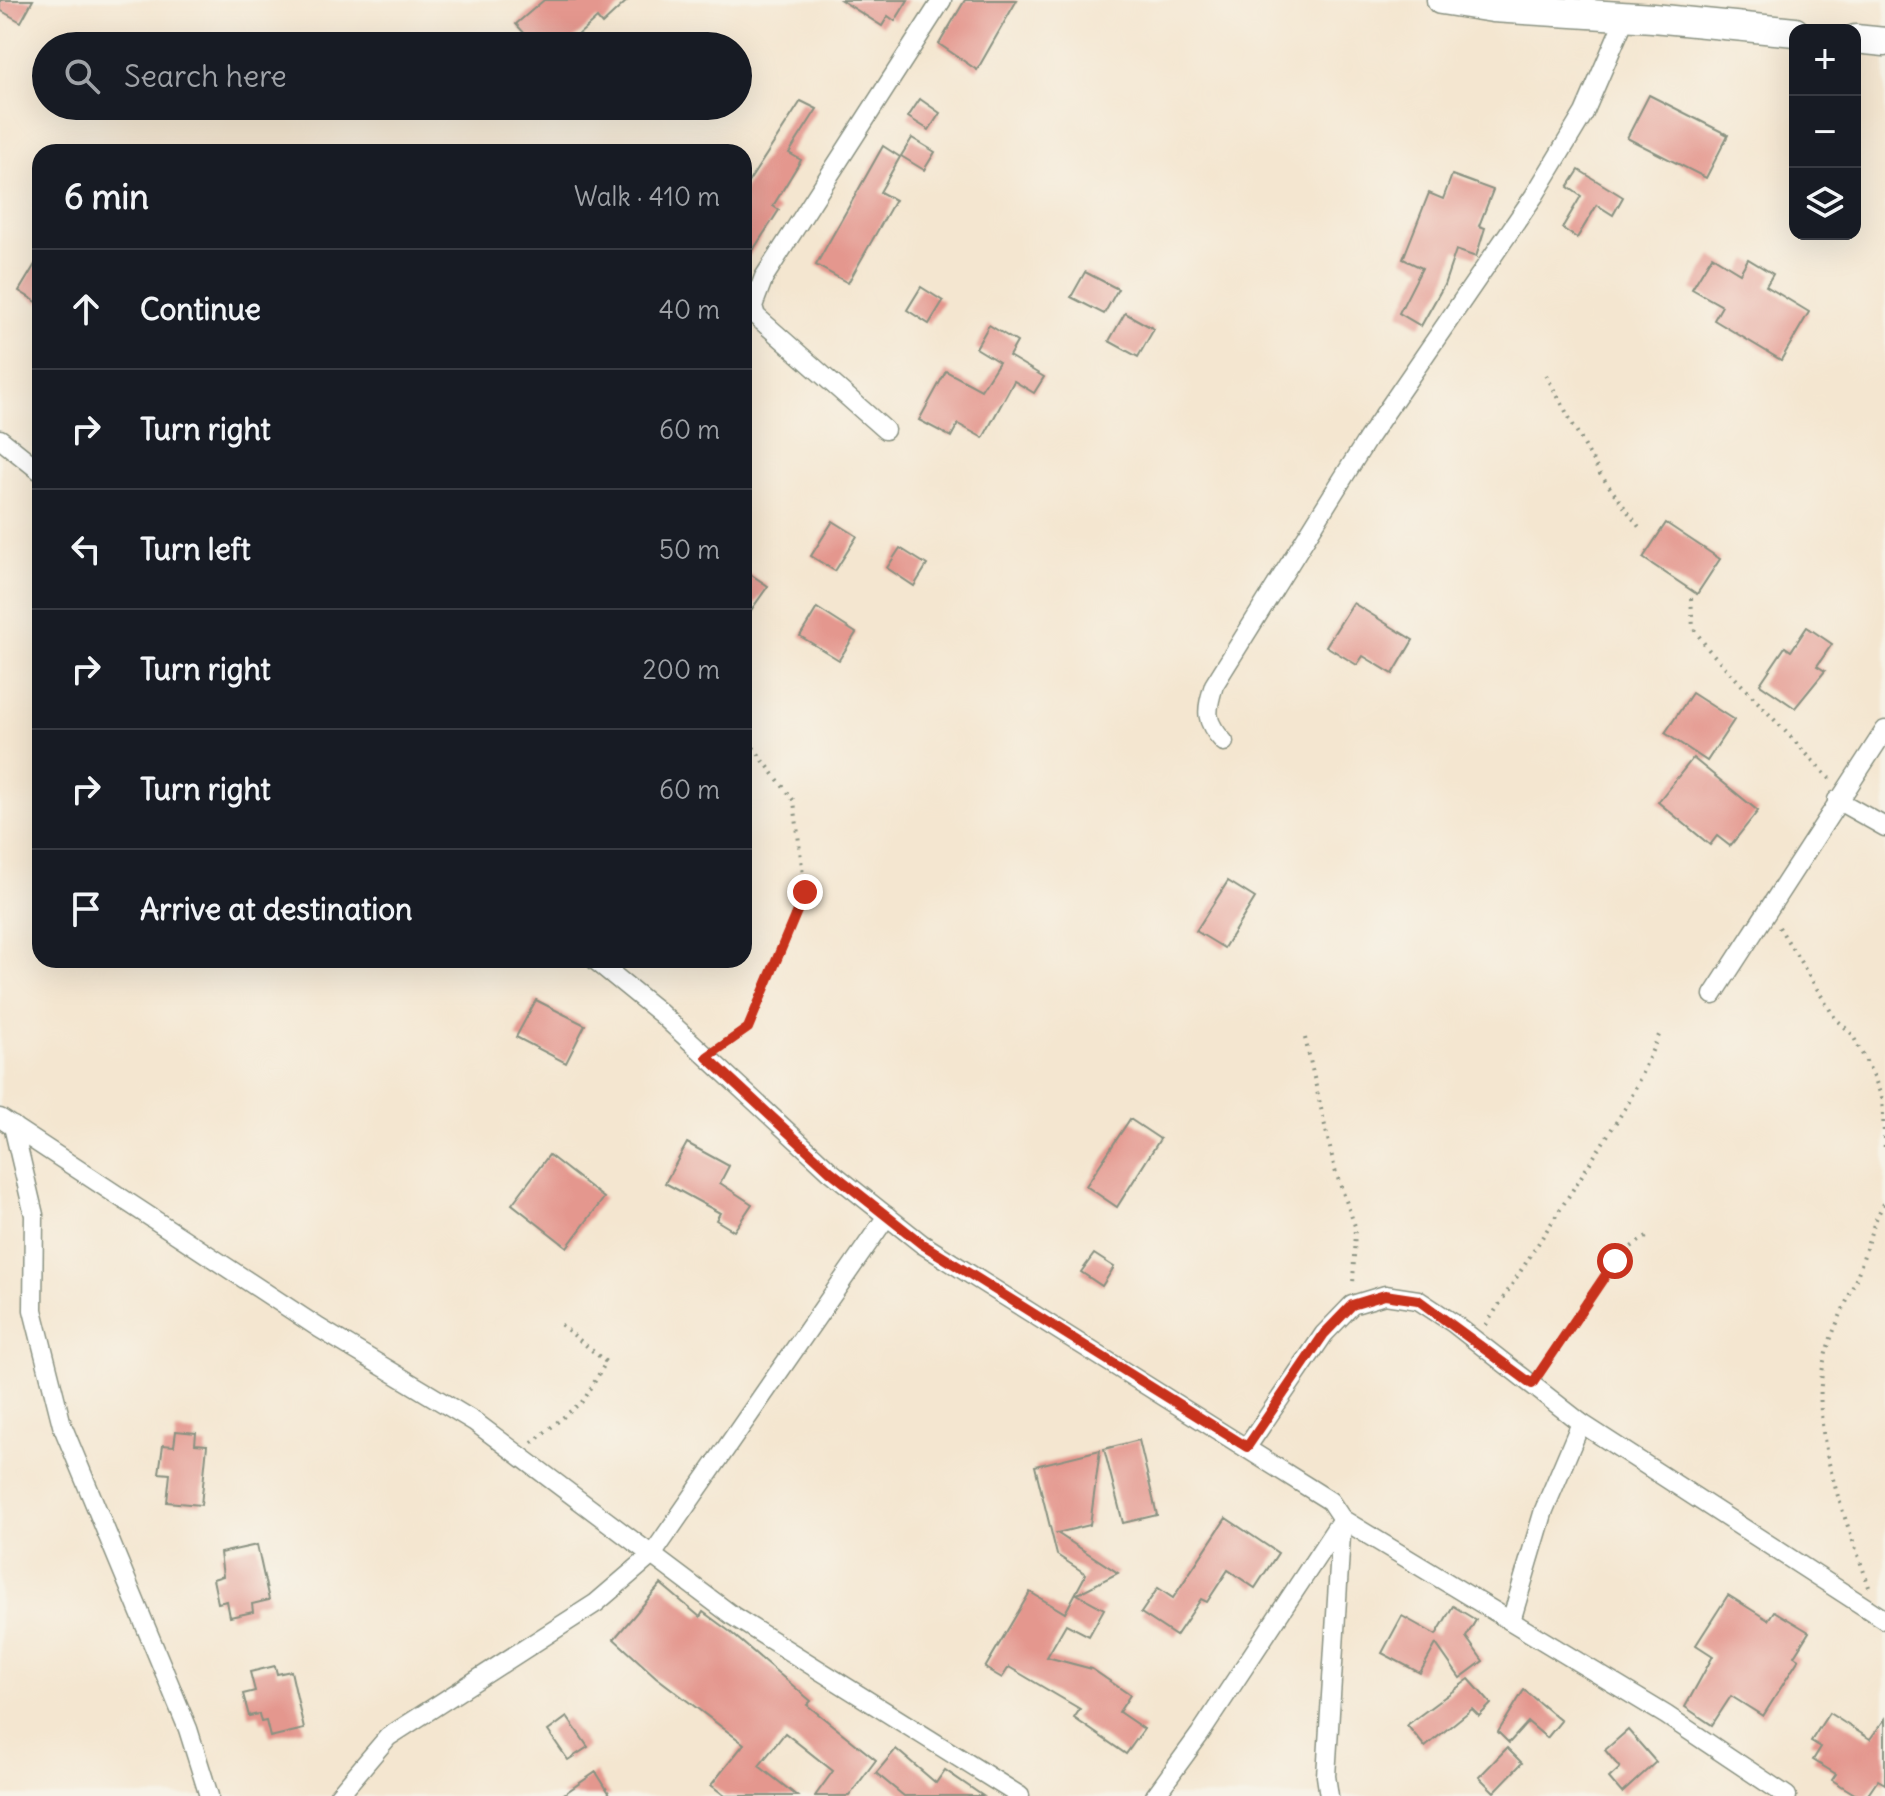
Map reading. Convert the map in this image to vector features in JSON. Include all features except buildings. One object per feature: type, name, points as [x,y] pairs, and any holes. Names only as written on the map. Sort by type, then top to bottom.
[{"type":"highway","points":[[1441,0],[1644,12],[1789,31]]},
{"type":"highway","points":[[1861,40],[1885,42]]},
{"type":"street","points":[[885,430],[756,316],[753,306],[764,277],[942,0]]},
{"type":"street","points":[[1224,742],[1210,727],[1205,712],[1214,685],[1368,438],[1534,196],[1644,12]]},
{"type":"street","points":[[0,439],[32,465]]},
{"type":"street","points":[[1713,995],[1885,730]]},
{"type":"street","points":[[1840,796],[1885,827]]},
{"type":"street","points":[[604,968],[707,1057],[830,1171],[922,1244],[1330,1501],[1342,1519],[1666,1715],[1787,1796]]},
{"type":"street","points":[[7,1122],[319,1328],[475,1422],[733,1616],[1020,1796]]},
{"type":"street","points":[[7,1122],[34,1215],[33,1310],[62,1425],[188,1729],[209,1796]]},
{"type":"street","points":[[338,1796],[388,1737],[596,1603],[652,1555],[887,1216]]},
{"type":"street","points":[[1247,1447],[1324,1334],[1352,1305],[1385,1295],[1418,1300],[1581,1423],[1882,1618]]},
{"type":"street","points":[[1511,1621],[1544,1510],[1581,1423]]},
{"type":"street","points":[[1330,1795],[1326,1776],[1342,1519]]},
{"type":"street","points":[[1155,1796],[1200,1734],[1342,1519]]},
{"type":"path","points":[[1546,375],[1600,474],[1642,531]]},
{"type":"path","points":[[1691,598],[1693,628],[1709,650],[1840,796]]},
{"type":"path","points":[[707,1057],[748,1028],[805,892],[794,801],[752,746]]},
{"type":"path","points":[[1768,909],[1835,1018],[1852,1034],[1863,1054],[1882,1098],[1885,1151]]},
{"type":"path","points":[[1476,1341],[1629,1102],[1660,1033]]},
{"type":"path","points":[[1305,1038],[1335,1170],[1355,1226],[1352,1305]]},
{"type":"path","points":[[1882,1618],[1830,1469],[1822,1381],[1824,1359],[1859,1272],[1870,1229],[1885,1202]]},
{"type":"path","points":[[1532,1384],[1615,1261],[1634,1243],[1647,1237]]},
{"type":"path","points":[[519,1455],[584,1400],[606,1362],[559,1323]]},
{"type":"route","points":[[805,892],[748,1028],[707,1057],[830,1171],[922,1244],[1247,1447],[1324,1334],[1352,1305],[1385,1295],[1418,1300],[1532,1384],[1615,1261]]}]
